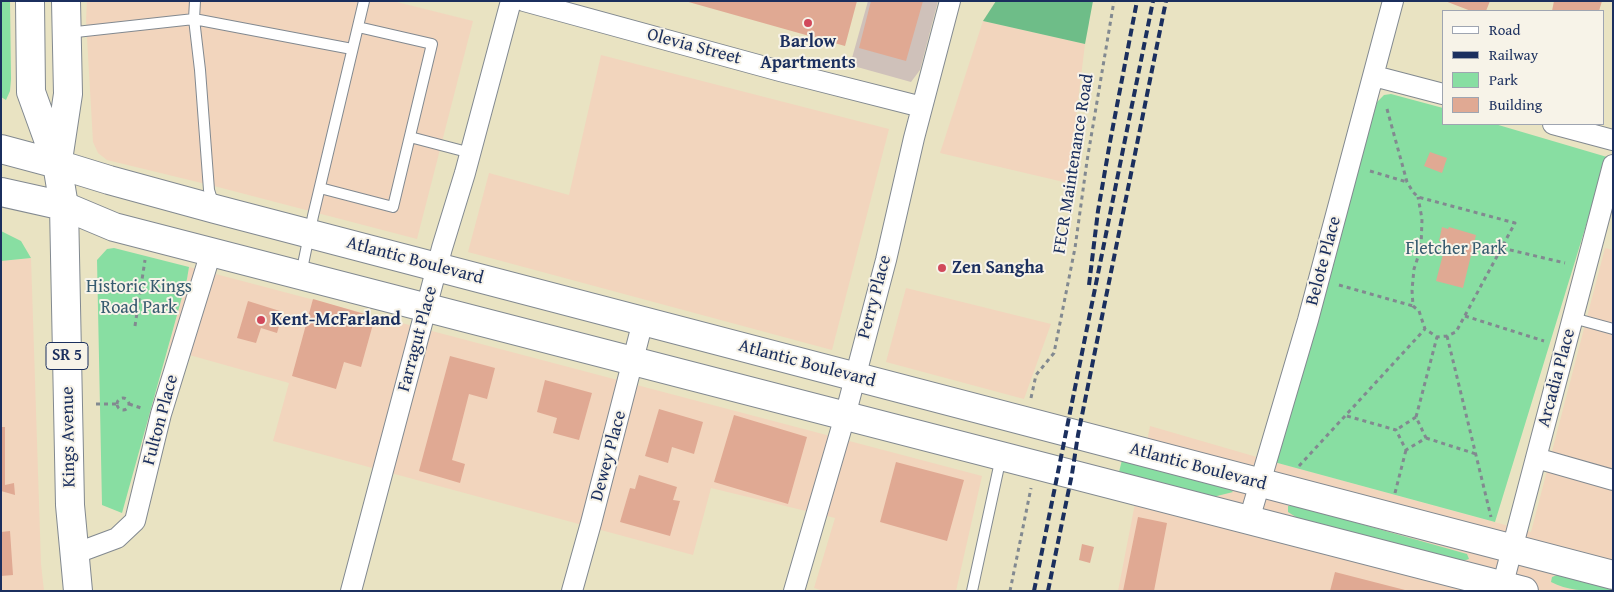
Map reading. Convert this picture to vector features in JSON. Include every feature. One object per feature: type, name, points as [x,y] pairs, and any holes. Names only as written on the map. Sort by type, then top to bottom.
[{"type":"main road","name":"Kings Avenue","points":[[30,1],[31,92],[57,164],[64,206],[70,505],[78,591]]},
{"type":"main road","name":"Kings Avenue","points":[[57,164],[68,94],[66,1]]},
{"type":"main road","name":"Atlantic Boulevard","points":[[1,150],[310,234],[1613,575]]},
{"type":"main road","points":[[1,192],[64,206],[114,227],[1509,589]]},
{"type":"street","name":"Farragut Place","points":[[351,591],[437,267],[471,153],[511,1]]},
{"type":"street","name":"Olevia Street","points":[[524,1],[780,71],[922,107]]},
{"type":"street","name":"Perry Place","points":[[794,591],[886,260],[922,107],[950,1]]},
{"type":"street","name":"Belote Place","points":[[1249,520],[1319,280],[1393,1]]},
{"type":"street","points":[[1373,79],[1442,94]]},
{"type":"street","points":[[1557,125],[1613,140]]},
{"type":"street","name":"Arcadia Place","points":[[1509,589],[1512,549],[1613,165]]},
{"type":"street","name":"Fulton Place","points":[[74,554],[117,538],[135,521],[160,414],[211,252]]},
{"type":"street","name":"Dewey Place","points":[[572,591],[643,321]]},
{"type":"street","points":[[1536,458],[1613,480]]},
{"type":"lane","points":[[195,1],[194,19],[200,70],[209,190],[216,209]]},
{"type":"lane","points":[[301,275],[364,1]]},
{"type":"lane","points":[[67,33],[194,19],[352,50]]},
{"type":"lane","points":[[320,188],[393,207],[432,44],[358,27]]},
{"type":"lane","points":[[410,137],[471,153]]},
{"type":"lane","points":[[1573,318],[1613,329]]},
{"type":"lane","points":[[972,591],[1002,456]]},
{"type":"path","name":"FECR Maintenance Road","points":[[1029,422],[1030,403],[1036,375],[1054,353],[1075,248],[1087,160],[1114,1]]},
{"type":"path","points":[[1373,79],[1384,100],[1408,182],[1418,197],[1422,219],[1421,248],[1414,268],[1413,306]]},
{"type":"path","points":[[1350,166],[1408,182]]},
{"type":"path","points":[[1319,280],[1413,306],[1419,311],[1425,329],[1437,337],[1447,336],[1456,332],[1515,223],[1418,197]]},
{"type":"path","points":[[1502,248],[1565,263]]},
{"type":"path","points":[[134,326],[146,253]]},
{"type":"path","points":[[1465,316],[1544,341]]},
{"type":"path","points":[[1292,473],[1347,416],[1425,329]]},
{"type":"path","points":[[1447,336],[1493,526]]},
{"type":"path","points":[[1437,337],[1416,417],[1426,438],[1476,454]]},
{"type":"path","points":[[96,404],[117,404]]},
{"type":"path","points":[[1347,416],[1396,430],[1406,450],[1394,498]]},
{"type":"path","points":[[1396,430],[1416,417]]},
{"type":"path","points":[[1406,450],[1426,438]]},
{"type":"path","points":[[1010,591],[1031,486],[1030,464]]},
{"type":"shaded area","points":[[87,1],[393,1],[473,21],[417,239],[107,160],[98,153],[93,142],[86,20]]},
{"type":"shaded area","points":[[868,1],[938,1],[920,70],[911,82],[850,65]]},
{"type":"shaded area","points":[[983,21],[1085,44],[1068,183],[940,153]]},
{"type":"shaded area","points":[[601,55],[889,129],[832,350],[468,252],[489,173],[569,195]]},
{"type":"shaded area","points":[[1605,248],[1613,250],[1613,591],[1118,591],[1150,426],[1531,532]]},
{"type":"shaded area","points":[[31,258],[41,564],[44,591],[1,591],[1,261]]},
{"type":"shaded area","points":[[189,267],[982,476],[956,591],[823,591],[814,588],[835,518],[711,488],[693,555],[273,441],[289,383],[168,349]]},
{"type":"shaded area","points":[[906,288],[1051,324],[1024,399],[886,362]]},
{"type":"green space","points":[[1,1],[10,1],[11,79],[10,91],[6,100],[1,97]]},
{"type":"green space","points":[[996,1],[1093,1],[1085,44],[983,21]]},
{"type":"green space","name":"Fletcher Park","points":[[1391,94],[1442,108],[1442,125],[1498,125],[1607,157],[1495,522],[1274,462],[1377,102],[1384,95]]},
{"type":"green space","points":[[1,231],[21,241],[31,258],[1,261]]},
{"type":"green space","name":"Historic Kings Road Park","points":[[114,248],[189,267],[122,513],[102,505],[97,260],[107,249]]},
{"type":"green space","points":[[1122,460],[1229,488],[1233,492],[1213,497],[1118,476]]},
{"type":"green space","points":[[1288,506],[1297,506],[1467,554],[1469,559],[1463,561],[1364,539],[1299,519],[1288,512]]},
{"type":"green space","points":[[1557,575],[1613,589],[1613,591],[1566,588],[1551,582],[1552,577]]},
{"type":"building","name":"Barlow Apartments","points":[[685,1],[857,1],[845,46]]},
{"type":"building","points":[[871,1],[923,1],[906,61],[859,48]]},
{"type":"building","points":[[1445,1],[1490,1],[1486,10],[1468,10]]},
{"type":"building","points":[[1554,1],[1602,1],[1599,10],[1552,10]]},
{"type":"building","points":[[1430,152],[1447,158],[1442,173],[1424,166]]},
{"type":"building","points":[[1442,227],[1448,229],[1449,227],[1476,235],[1463,288],[1436,281],[1446,243],[1439,241]]},
{"type":"building","points":[[313,299],[375,317],[361,367],[344,362],[336,389],[292,376]]},
{"type":"building","name":"Kent-McFarland","points":[[248,301],[283,312],[277,333],[261,328],[256,343],[237,338]]},
{"type":"building","points":[[450,356],[495,368],[487,399],[469,394],[452,460],[465,464],[460,483],[419,471]]},
{"type":"building","points":[[545,380],[592,393],[579,440],[553,433],[557,418],[537,412]]},
{"type":"building","points":[[659,409],[703,422],[694,454],[672,447],[668,463],[645,456]]},
{"type":"building","points":[[734,415],[807,437],[788,504],[714,482]]},
{"type":"building","points":[[1,427],[5,427],[5,485],[14,483],[15,495],[1,491]]},
{"type":"building","points":[[896,462],[964,480],[947,541],[880,522]]},
{"type":"building","points":[[639,475],[677,487],[673,500],[680,501],[670,536],[620,522],[630,488],[635,489]]},
{"type":"building","points":[[1138,517],[1167,523],[1154,591],[1123,591]]},
{"type":"building","points":[[10,531],[13,575],[1,576],[1,532]]},
{"type":"building","points":[[1082,544],[1094,547],[1090,563],[1079,560]]},
{"type":"building","points":[[1335,572],[1405,590],[1330,591]]},
{"type":"railway","points":[[1089,285],[1098,211],[1137,1]]},
{"type":"railway","points":[[1034,591],[1153,1]]},
{"type":"railway","points":[[1048,591],[1166,1]]},
{"type":"place","name":"Barlow Apartments","points":[[808,23]]},
{"type":"place","name":"Zen Sangha","points":[[942,268]]},
{"type":"place","name":"Kent-McFarland","points":[[261,320]]}]
